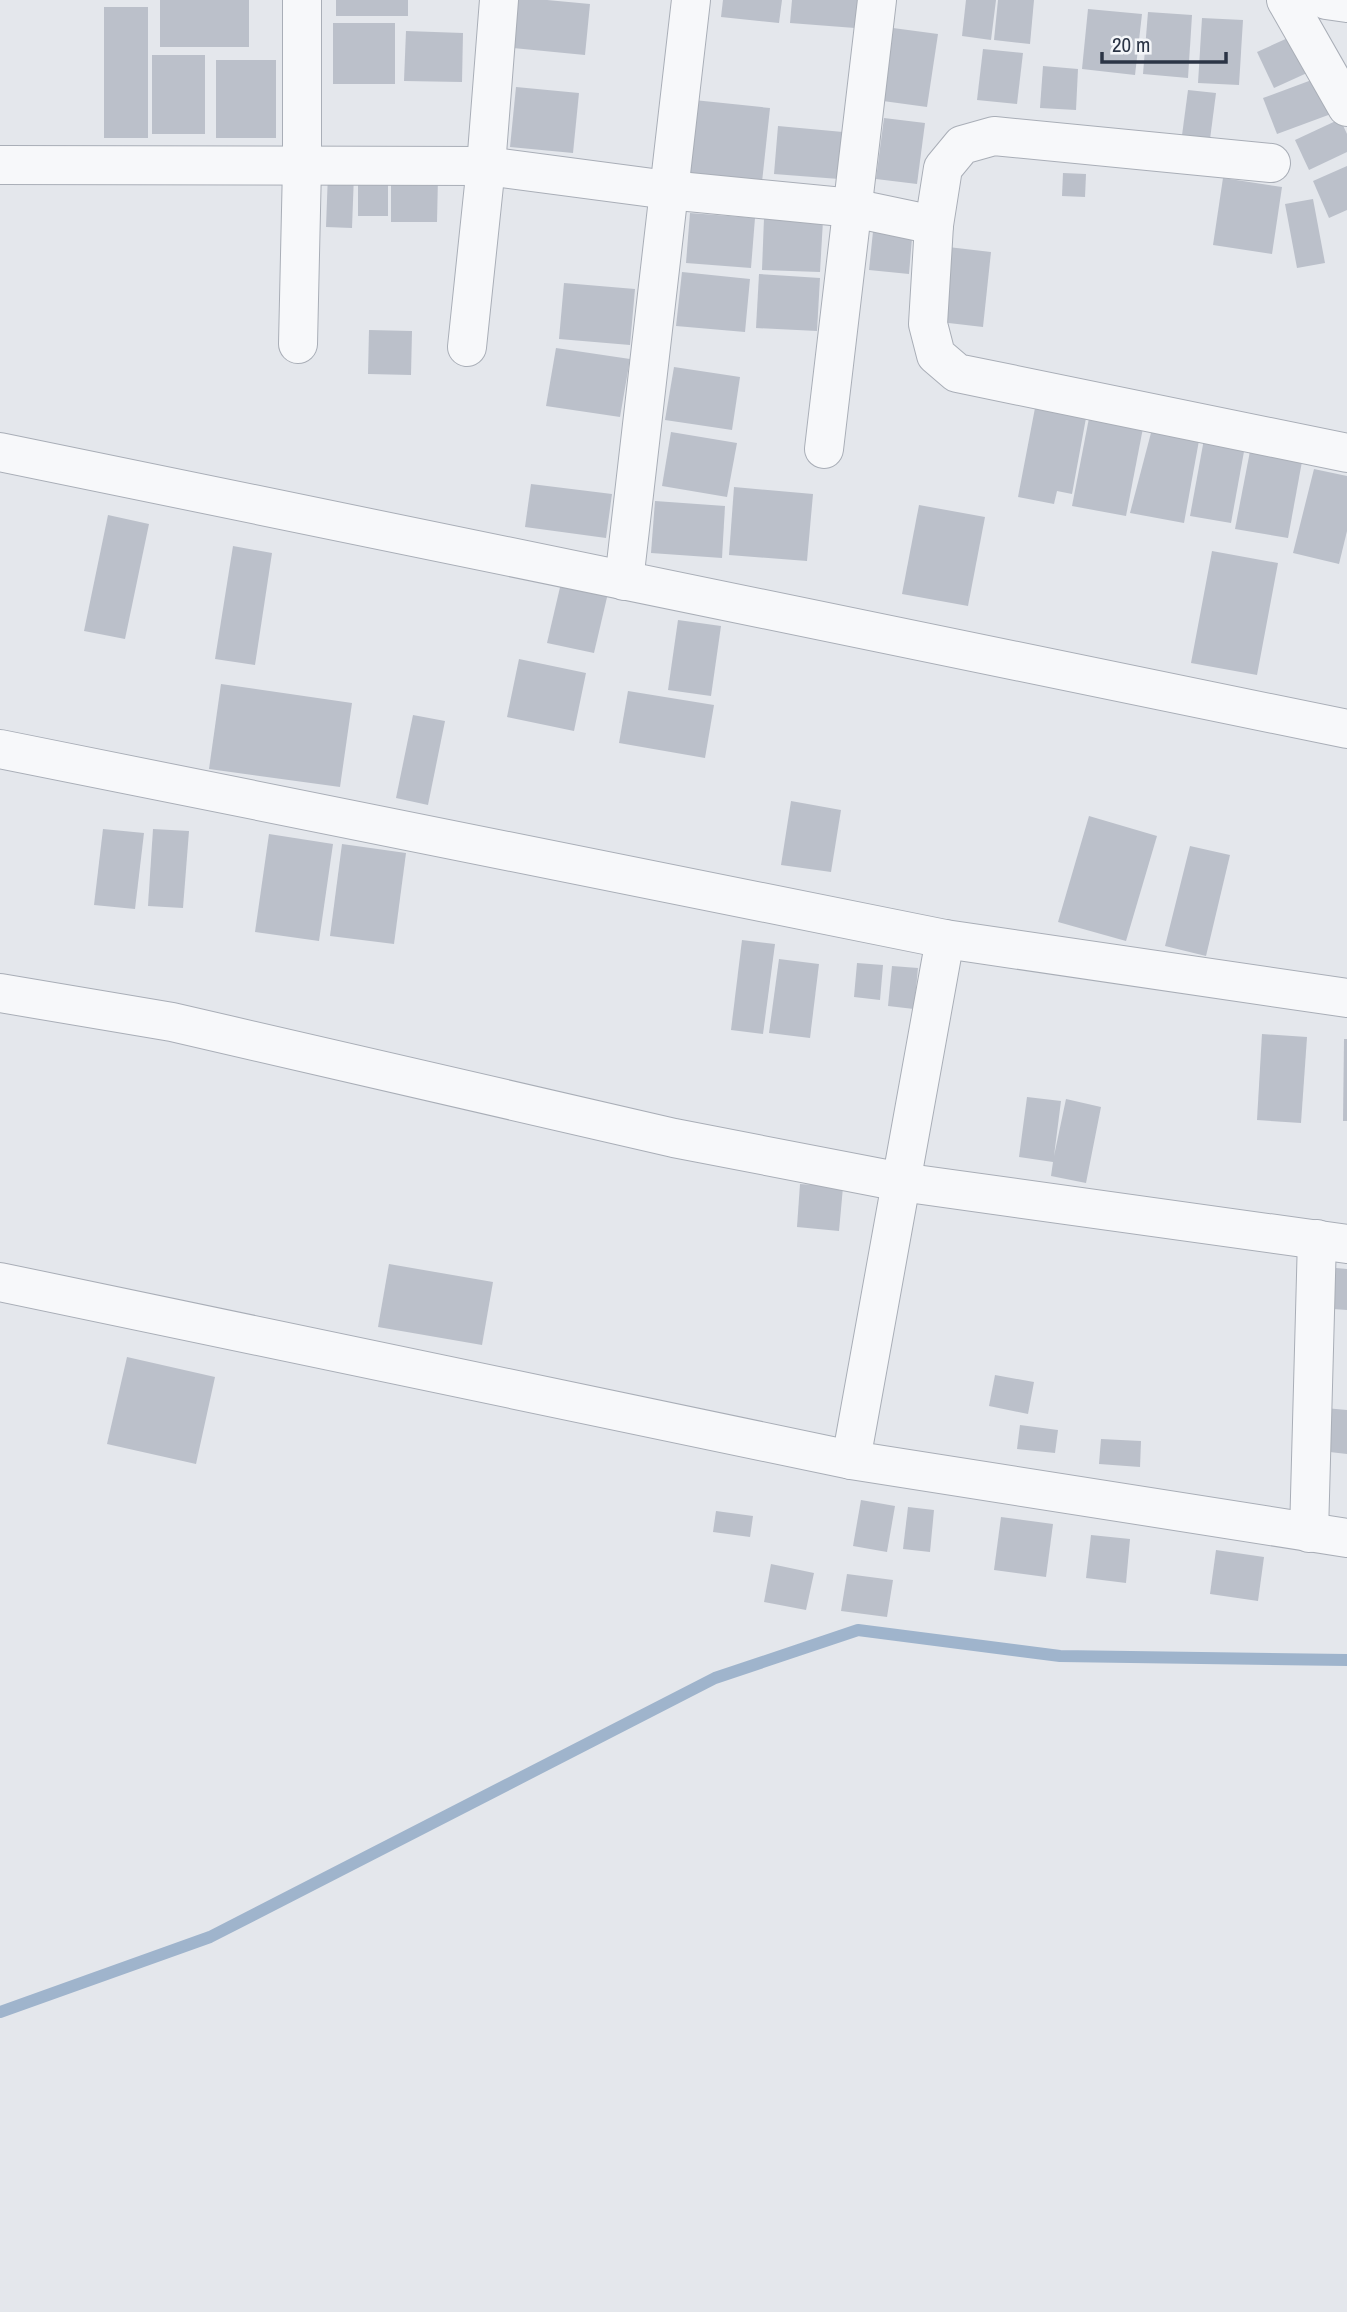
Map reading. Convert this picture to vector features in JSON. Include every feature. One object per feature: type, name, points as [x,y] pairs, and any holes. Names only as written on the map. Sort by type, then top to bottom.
[{"type":"street","points":[[298,344],[302,0]]},
{"type":"street","points":[[467,347],[486,166],[499,0]]},
{"type":"street","points":[[624,581],[691,0]]},
{"type":"street","points":[[824,449],[877,0]]},
{"type":"street","points":[[1286,0],[1347,107]]},
{"type":"street","points":[[1326,0],[1347,3]]},
{"type":"street","points":[[1271,163],[994,136],[962,145],[943,169],[934,225],[928,324],[936,355],[957,373],[1347,453]]},
{"type":"street","points":[[0,165],[486,166],[668,190],[853,208],[934,225]]},
{"type":"street","points":[[0,452],[1347,730]]},
{"type":"street","points":[[0,749],[945,939],[1347,998]]},
{"type":"street","points":[[851,1460],[945,939]]},
{"type":"street","points":[[0,993],[172,1022],[674,1138],[901,1182],[1332,1241],[1309,1533]]},
{"type":"street","points":[[0,1282],[851,1460],[1347,1538]]},
{"type":"building","points":[[160,0],[249,0],[249,47],[160,47]]},
{"type":"building","points":[[336,0],[408,0],[408,16],[336,16]]},
{"type":"building","points":[[518,0],[590,4],[585,55],[513,48]]},
{"type":"building","points":[[723,0],[782,0],[779,23],[721,17]]},
{"type":"building","points":[[792,0],[858,0],[855,28],[790,23]]},
{"type":"building","points":[[966,0],[996,0],[991,40],[962,36]]},
{"type":"building","points":[[998,0],[1034,0],[1030,44],[994,40]]},
{"type":"building","points":[[104,7],[148,7],[148,138],[104,138]]},
{"type":"building","points":[[1088,9],[1142,14],[1135,75],[1082,69]]},
{"type":"building","points":[[1148,12],[1192,15],[1188,78],[1143,74]]},
{"type":"building","points":[[1202,18],[1243,20],[1239,85],[1198,83]]},
{"type":"building","points":[[333,23],[395,23],[395,84],[333,84]]},
{"type":"building","points":[[893,28],[938,34],[927,107],[883,101]]},
{"type":"building","points":[[406,31],[463,33],[462,82],[404,81]]},
{"type":"building","points":[[1290,37],[1307,73],[1274,88],[1257,52]]},
{"type":"building","points":[[983,49],[1023,53],[1017,104],[977,100]]},
{"type":"building","points":[[152,55],[205,55],[205,134],[152,134]]},
{"type":"building","points":[[216,60],[276,60],[276,138],[216,138]]},
{"type":"building","points":[[1043,66],[1078,69],[1076,110],[1040,108]]},
{"type":"building","points":[[1317,78],[1331,114],[1277,134],[1263,98]]},
{"type":"building","points":[[516,87],[579,93],[573,153],[510,147]]},
{"type":"building","points":[[1188,90],[1216,93],[1209,147],[1181,143]]},
{"type":"building","points":[[694,100],[770,108],[762,182],[686,175]]},
{"type":"building","points":[[884,118],[925,123],[917,184],[876,179]]},
{"type":"building","points":[[1340,119],[1347,134],[1347,152],[1309,170],[1295,140]]},
{"type":"building","points":[[778,126],[843,132],[839,179],[774,174]]},
{"type":"building","points":[[358,166],[388,166],[388,216],[358,216]]},
{"type":"building","points":[[1347,166],[1347,210],[1329,218],[1313,181]]},
{"type":"building","points":[[328,173],[354,174],[352,228],[326,227]]},
{"type":"building","points":[[1063,173],[1086,174],[1085,197],[1062,196]]},
{"type":"building","points":[[391,177],[438,177],[437,222],[391,222]]},
{"type":"building","points":[[1223,178],[1282,187],[1272,254],[1213,245]]},
{"type":"building","points":[[1313,199],[1325,263],[1297,268],[1285,204]]},
{"type":"building","points":[[690,213],[755,218],[751,268],[686,263]]},
{"type":"building","points":[[764,218],[823,220],[820,272],[762,270]]},
{"type":"building","points":[[874,222],[913,226],[909,274],[869,270]]},
{"type":"building","points":[[948,247],[991,252],[983,327],[940,322]]},
{"type":"building","points":[[682,272],[750,279],[745,332],[676,326]]},
{"type":"building","points":[[759,274],[820,278],[817,331],[756,328]]},
{"type":"building","points":[[564,283],[635,289],[630,345],[559,339]]},
{"type":"building","points":[[369,330],[412,331],[411,375],[368,374]]},
{"type":"building","points":[[556,348],[630,359],[620,417],[546,406]]},
{"type":"building","points":[[674,367],[740,377],[732,430],[665,420]]},
{"type":"building","points":[[1035,408],[1086,418],[1072,494],[1057,491],[1054,504],[1018,497]]},
{"type":"building","points":[[1089,418],[1143,428],[1126,516],[1072,506]]},
{"type":"building","points":[[1152,429],[1200,435],[1184,523],[1130,513]]},
{"type":"building","points":[[671,432],[737,443],[727,497],[662,486]]},
{"type":"building","points":[[1204,439],[1245,446],[1231,523],[1190,516]]},
{"type":"building","points":[[1251,446],[1303,456],[1288,538],[1235,529]]},
{"type":"building","points":[[1314,469],[1347,476],[1347,531],[1339,564],[1293,553]]},
{"type":"building","points":[[531,484],[612,494],[606,538],[525,527]]},
{"type":"building","points":[[734,487],[813,494],[807,561],[729,555]]},
{"type":"building","points":[[655,501],[725,506],[722,558],[651,553]]},
{"type":"building","points":[[919,505],[985,517],[968,606],[902,594]]},
{"type":"building","points":[[108,515],[149,524],[125,639],[84,631]]},
{"type":"building","points":[[233,546],[272,553],[255,665],[215,659]]},
{"type":"building","points":[[1212,551],[1278,563],[1257,675],[1191,663]]},
{"type":"building","points":[[561,583],[608,593],[594,653],[547,643]]},
{"type":"building","points":[[678,620],[721,626],[711,696],[668,690]]},
{"type":"building","points":[[519,659],[586,673],[574,731],[507,717]]},
{"type":"building","points":[[221,684],[352,703],[340,787],[209,769]]},
{"type":"building","points":[[628,691],[714,705],[705,758],[619,743]]},
{"type":"building","points":[[413,715],[445,721],[428,805],[396,798]]},
{"type":"building","points":[[791,801],[841,810],[831,872],[781,865]]},
{"type":"building","points":[[1089,816],[1157,836],[1126,941],[1058,922]]},
{"type":"building","points":[[103,829],[144,833],[135,909],[94,905]]},
{"type":"building","points":[[153,829],[189,831],[183,908],[148,906]]},
{"type":"building","points":[[269,834],[333,844],[319,941],[255,932]]},
{"type":"building","points":[[342,844],[406,853],[394,944],[330,936]]},
{"type":"building","points":[[1190,846],[1230,855],[1206,956],[1165,946]]},
{"type":"building","points":[[742,940],[775,944],[763,1034],[731,1030]]},
{"type":"building","points":[[779,959],[819,964],[810,1038],[769,1033]]},
{"type":"building","points":[[857,963],[883,965],[880,1000],[854,997]]},
{"type":"building","points":[[892,966],[918,968],[914,1009],[888,1006]]},
{"type":"building","points":[[1262,1034],[1307,1037],[1301,1123],[1257,1120]]},
{"type":"building","points":[[1344,1039],[1347,1039],[1347,1121],[1343,1121]]},
{"type":"building","points":[[1027,1097],[1061,1101],[1054,1156],[1066,1099],[1101,1107],[1086,1183],[1051,1176],[1053,1162],[1019,1157]]},
{"type":"building","points":[[800,1184],[843,1187],[839,1231],[797,1227]]},
{"type":"building","points":[[389,1264],[493,1282],[482,1345],[378,1327]]},
{"type":"building","points":[[1336,1268],[1347,1269],[1347,1310],[1333,1309]]},
{"type":"building","points":[[127,1357],[215,1377],[196,1464],[107,1444]]},
{"type":"building","points":[[995,1375],[1034,1382],[1028,1414],[989,1406]]},
{"type":"building","points":[[1325,1408],[1347,1410],[1347,1454],[1321,1451]]},
{"type":"building","points":[[1020,1425],[1058,1430],[1055,1453],[1017,1449]]},
{"type":"building","points":[[1101,1439],[1141,1441],[1140,1467],[1099,1464]]},
{"type":"building","points":[[861,1500],[895,1506],[887,1552],[853,1546]]},
{"type":"building","points":[[908,1507],[934,1510],[930,1552],[903,1549]]},
{"type":"building","points":[[716,1511],[753,1516],[750,1537],[713,1532]]},
{"type":"building","points":[[1001,1517],[1053,1524],[1046,1577],[994,1570]]},
{"type":"building","points":[[1091,1535],[1130,1539],[1126,1583],[1086,1578]]},
{"type":"building","points":[[1216,1550],[1264,1557],[1258,1601],[1210,1594]]},
{"type":"building","points":[[771,1564],[814,1573],[806,1610],[764,1602]]},
{"type":"building","points":[[847,1574],[893,1580],[887,1617],[841,1611]]},
{"type":"waterway","points":[[0,2012],[210,1937],[715,1678],[858,1630],[1060,1656],[1347,1660]]}]
